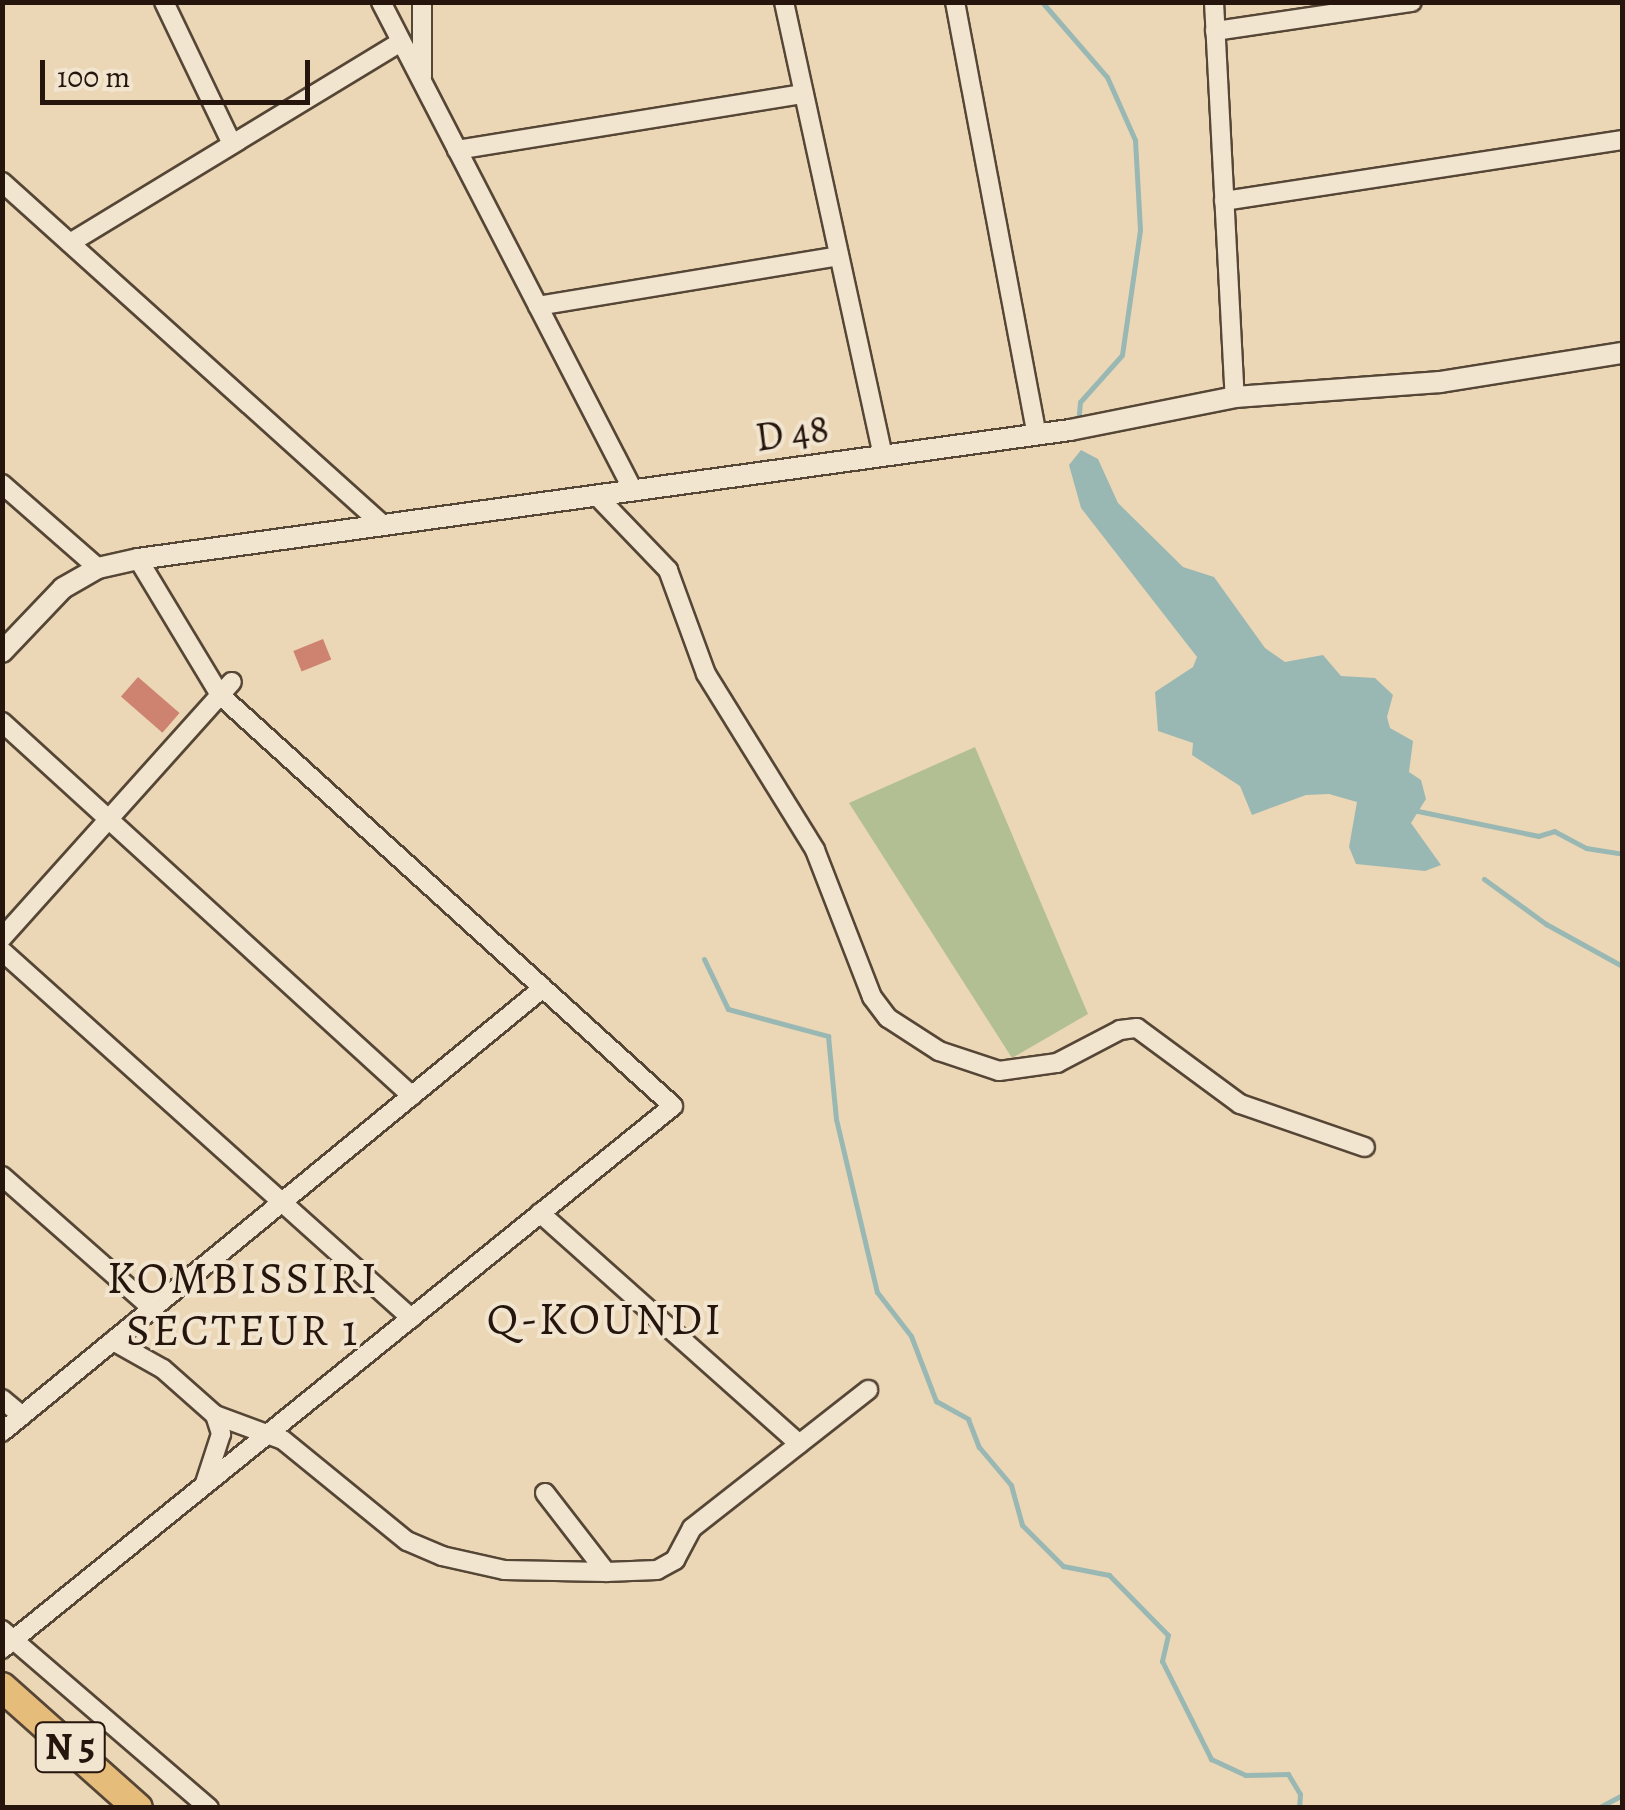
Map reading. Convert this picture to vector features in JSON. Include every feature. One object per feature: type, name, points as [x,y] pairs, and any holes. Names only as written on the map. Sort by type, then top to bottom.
[{"type":"highway","name":"N 5","points":[[2,1687],[138,1808]]},
{"type":"street","points":[[164,2],[232,144]]},
{"type":"street","points":[[381,2],[633,490]]},
{"type":"street","points":[[422,2],[422,82]]},
{"type":"street","points":[[784,2],[883,456]]},
{"type":"street","points":[[955,2],[1037,434]]},
{"type":"street","points":[[1214,2],[1235,397]]},
{"type":"street","points":[[1215,31],[1412,2]]},
{"type":"street","points":[[70,243],[401,42]]},
{"type":"street","points":[[457,150],[804,94]]},
{"type":"street","points":[[1224,201],[1622,140]]},
{"type":"street","points":[[2,182],[383,525]]},
{"type":"street","points":[[538,306],[839,256]]},
{"type":"street","name":"D 48","points":[[2,652],[63,588],[98,568],[138,559],[1070,430],[1235,397],[1440,382],[1622,353]]},
{"type":"street","points":[[2,484],[98,568]]},
{"type":"street","points":[[596,496],[668,570],[706,674],[814,850],[872,997],[888,1018],[939,1051],[999,1070],[1042,1068],[1120,1030],[1137,1028],[1240,1104],[1364,1148]]},
{"type":"street","points":[[138,559],[226,688],[673,1106],[273,1434],[6,1640],[209,1808]]},
{"type":"street","points":[[2,938],[226,688]]},
{"type":"street","points":[[2,722],[412,1096]]},
{"type":"street","points":[[2,951],[411,1318]]},
{"type":"street","points":[[2,1432],[543,988]]},
{"type":"street","points":[[2,1176],[152,1309]]},
{"type":"street","points":[[540,1213],[799,1444]]},
{"type":"street","points":[[113,1341],[163,1369],[215,1415],[273,1434],[425,1548],[504,1570],[657,1570],[675,1560],[692,1528],[868,1390]]},
{"type":"street","points":[[2,1399],[22,1416]]},
{"type":"street","points":[[203,1487],[221,1434],[215,1415]]},
{"type":"street","points":[[545,1494],[606,1572]]},
{"type":"green space","points":[[975,747],[1088,1014],[1012,1058],[849,803]]},
{"type":"water","points":[[1081,450],[1098,459],[1118,503],[1183,567],[1214,577],[1265,648],[1285,662],[1323,655],[1341,676],[1375,678],[1393,695],[1387,717],[1390,728],[1413,741],[1409,772],[1421,780],[1426,799],[1411,823],[1441,865],[1425,871],[1356,864],[1349,847],[1357,802],[1329,794],[1306,795],[1252,815],[1240,786],[1192,755],[1193,743],[1158,731],[1155,692],[1193,667],[1197,657],[1081,508],[1069,465]]},
{"type":"building","points":[[323,639],[331,659],[302,671],[293,651]]},
{"type":"building","points":[[138,677],[180,713],[162,733],[121,697]]},
{"type":"waterway","points":[[1042,2],[1107,77],[1135,140],[1140,230],[1122,355],[1080,402],[1078,425]]},
{"type":"waterway","points":[[1413,810],[1538,836],[1554,831],[1586,848],[1622,854]]},
{"type":"waterway","points":[[1484,879],[1546,924],[1622,966]]},
{"type":"waterway","points":[[704,959],[728,1009],[828,1036],[836,1119],[877,1292],[911,1336],[936,1401],[968,1419],[979,1447],[1011,1485],[1022,1525],[1063,1566],[1109,1575],[1168,1635],[1162,1661],[1211,1759],[1245,1775],[1288,1774],[1300,1794],[1299,1808]]},
{"type":"waterway","points":[[1598,1808],[1622,1795]]},
{"type":"district","name":"KOMBISSIRI SECTEUR 1","points":[[243,1305]]},
{"type":"district","name":"Q-KOUNDI","points":[[605,1320]]}]
